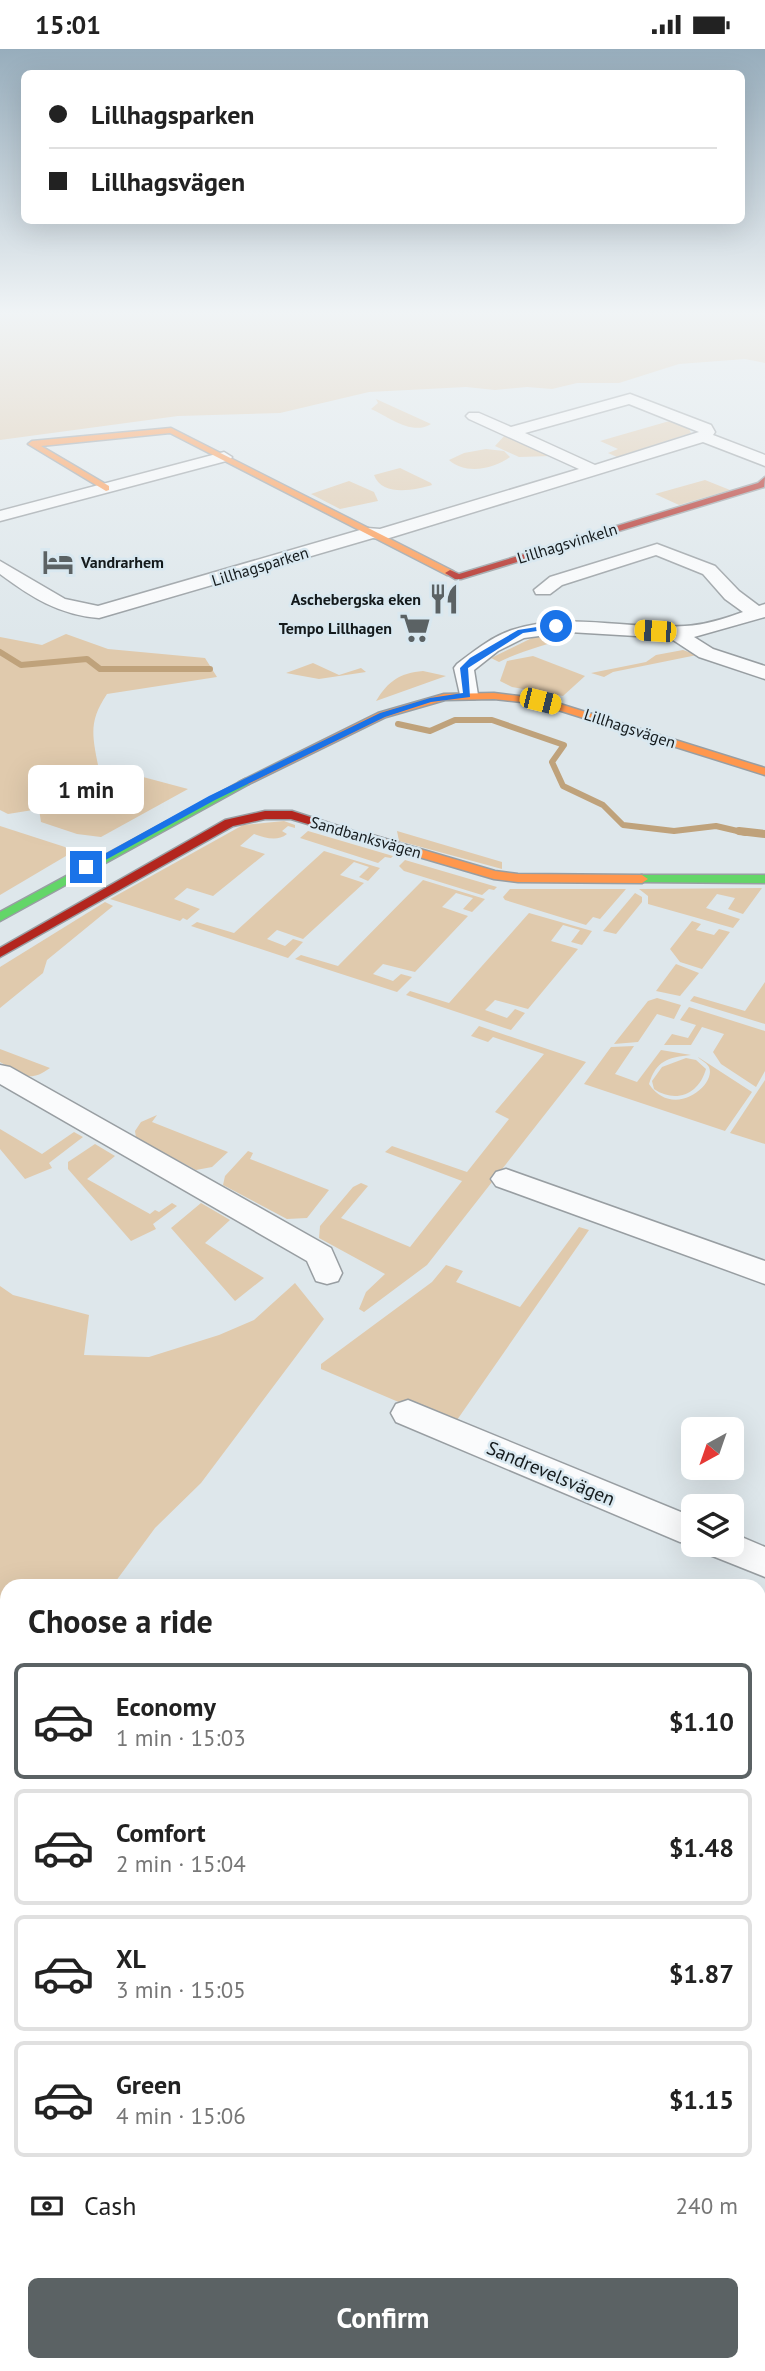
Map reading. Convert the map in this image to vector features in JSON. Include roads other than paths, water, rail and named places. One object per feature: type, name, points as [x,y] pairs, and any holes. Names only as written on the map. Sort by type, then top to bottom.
[{"type":"street","points":[[482,419],[594,470]]},
{"type":"street","points":[[511,432],[557,419]]},
{"type":"street","points":[[683,419],[705,428],[707,432],[704,437],[765,461]]},
{"type":"street","name":"Lillhagsvinkeln","points":[[106,488],[32,444],[171,430],[458,577],[761,485],[765,478]]},
{"type":"street","name":"Lillhagsparken","points":[[0,566],[56,605],[67,609],[99,612],[146,601],[704,437]]},
{"type":"street","points":[[682,443],[765,478]]},
{"type":"street","points":[[0,516],[224,457]]},
{"type":"street","name":"Lillhagsvinkeln","points":[[543,590],[556,581],[657,549],[709,570],[732,595],[760,611]]},
{"type":"street","points":[[468,695],[464,668],[521,632],[556,626],[674,632],[710,628],[760,611]]},
{"type":"street","points":[[674,632],[706,653],[765,673]]},
{"type":"street","name":"Lillhagsvägen","points":[[0,916],[212,798],[382,715],[430,700],[468,695],[540,701],[765,772]]},
{"type":"street","name":"Sandbanksvägen","points":[[0,953],[229,823],[265,815],[292,815],[494,875],[518,879],[765,879]]},
{"type":"street","points":[[0,1073],[320,1255],[327,1273]]},
{"type":"street","points":[[506,1179],[765,1273]]},
{"type":"street","name":"Sandrevelsvägen","points":[[408,1413],[681,1527]]},
{"type":"street","points":[[744,1554],[765,1562]]},
{"type":"waterway","points":[[0,652],[21,665],[87,659],[100,669],[210,669]]},
{"type":"waterway","points":[[398,724],[430,731],[455,720],[492,720],[564,745],[552,762],[563,786],[603,805],[623,825],[674,831],[716,826],[746,833]]},
{"type":"waterway","points":[[739,831],[765,834]]},
{"type":"place","name":"Vandrarhem","points":[[58,562]]},
{"type":"place","name":"Aschebergska eken","points":[[444,599]]},
{"type":"place","name":"Tempo Lillhagen","points":[[415,628]]}]
